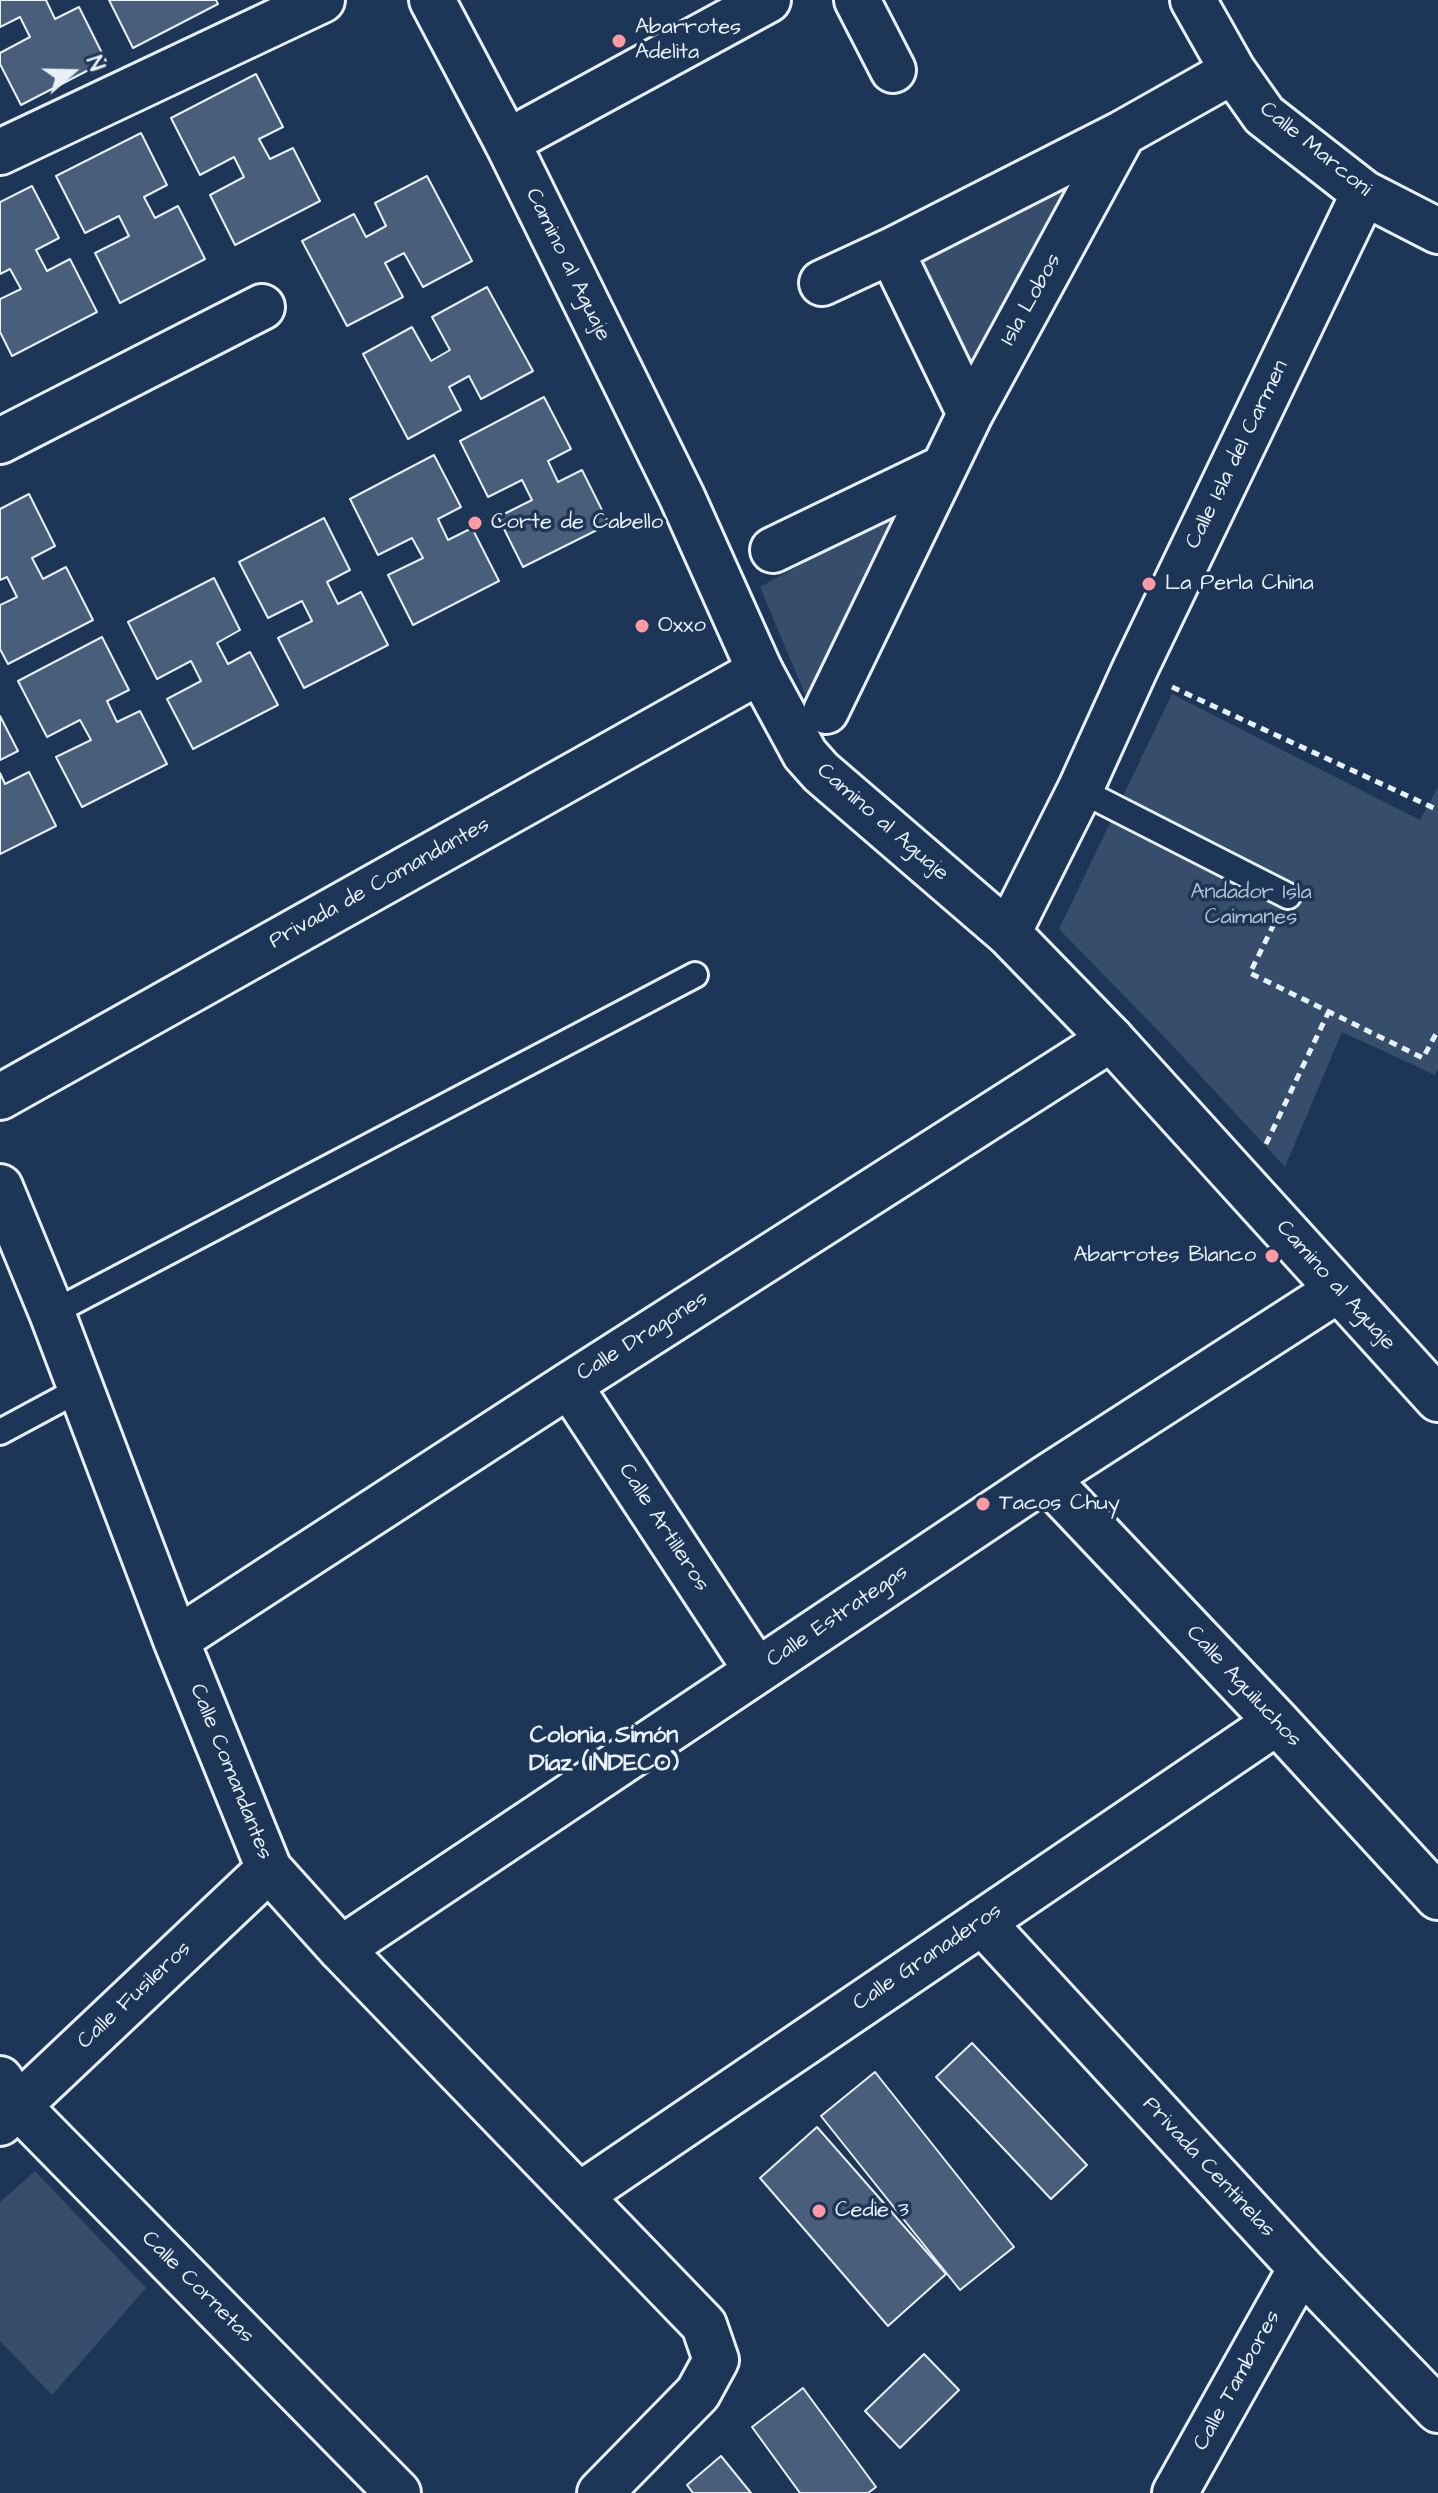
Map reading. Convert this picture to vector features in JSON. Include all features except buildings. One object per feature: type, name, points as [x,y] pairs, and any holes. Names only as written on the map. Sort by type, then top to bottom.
[{"type":"street","points":[[0,152],[322,0]]},
{"type":"street","name":"Camino al Aguaje","points":[[432,0],[507,142],[682,497],[760,671],[805,754],[821,772],[1008,933],[1111,1039],[1438,1399]]},
{"type":"street","points":[[857,0],[893,70]]},
{"type":"street","name":"Calle Marconi","points":[[1193,0],[1233,71],[1264,115],[1364,193],[1438,231]]},
{"type":"street","points":[[507,142],[760,2]]},
{"type":"street","points":[[822,283],[1123,133],[1233,71]]},
{"type":"street","name":"Isla Lobos","points":[[826,711],[970,414],[1123,133]]},
{"type":"street","name":"Calle Isla del Carmen","points":[[1008,933],[1080,790],[1364,193]]},
{"type":"street","points":[[891,251],[970,414]]},
{"type":"street","points":[[0,441],[262,307]]},
{"type":"street","points":[[773,550],[943,468]]},
{"type":"street","name":"Privada de Comandantes","points":[[0,1097],[760,671]]},
{"type":"street","name":"Calle Dragones","points":[[176,1640],[1111,1039]]},
{"type":"street","name":"Calle Comandantes","points":[[0,1187],[52,1313],[176,1640],[269,1869],[341,1949],[704,2325],[716,2360],[698,2393],[600,2493]]},
{"type":"street","name":"Calle Estrategas","points":[[341,1949],[1046,1478],[1338,1290]]},
{"type":"street","name":"Calle Artilleros","points":[[569,1385],[757,1671]]},
{"type":"street","name":"Calle Aguiluchos","points":[[1046,1478],[1438,1897]]},
{"type":"street","name":"Calle Granaderos","points":[[580,2195],[1277,1722]]},
{"type":"street","name":"Calle Fusileros","points":[[6,2103],[269,1869]]},
{"type":"street","name":"Privada Centinelas","points":[[982,1922],[1301,2268],[1438,2410]]},
{"type":"street","name":"Calle Cornetas","points":[[6,2103],[398,2493]]},
{"type":"street","name":"Calle Tambores","points":[[1175,2493],[1301,2268]]},
{"type":"lane","points":[[1080,790],[1288,896]]},
{"type":"lane","points":[[52,1313],[695,975]]},
{"type":"lane","points":[[0,1432],[80,1389]]},
{"type":"path","points":[[1135,669],[1438,810]]},
{"type":"path","points":[[1288,896],[1250,973],[1423,1058],[1438,1030]]},
{"type":"path","points":[[1263,1152],[1329,1011]]},
{"type":"green space","points":[[1079,164],[975,371],[918,249]]},
{"type":"green space","points":[[907,506],[814,716],[760,587]]},
{"type":"green space","name":"Andador Isla Caimanes","points":[[1172,694],[1420,820],[1438,787],[1438,1069],[1435,1075],[1342,1032],[1285,1167],[1059,929]]},
{"type":"green space","points":[[35,2171],[146,2288],[52,2395],[0,2341],[0,2202]]},
{"type":"place","name":"Abarrotes Adelita","points":[[619,41]]},
{"type":"place","name":"Corte de Cabello","points":[[475,523]]},
{"type":"place","name":"La Perla China","points":[[1149,584]]},
{"type":"place","name":"Oxxo","points":[[642,626]]},
{"type":"place","name":"Abarrotes Blanco","points":[[1272,1256]]},
{"type":"place","name":"Tacos Chuy","points":[[983,1504]]},
{"type":"place","name":"Cedie 3","points":[[819,2211]]},
{"type":"district","name":"Colonia Simón Díaz (INDECO)","points":[[604,1751]]}]
